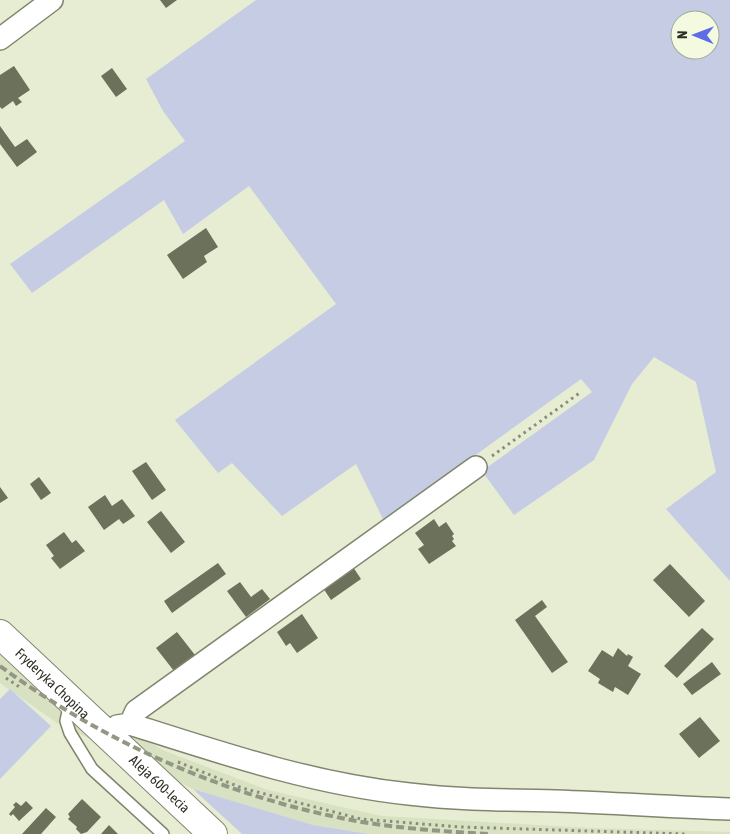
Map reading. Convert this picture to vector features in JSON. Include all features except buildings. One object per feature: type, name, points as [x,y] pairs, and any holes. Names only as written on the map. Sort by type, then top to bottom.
[{"type":"main road","name":"Fryderyka Chopina","points":[[0,634],[71,701],[118,729]]},
{"type":"main road","name":"Aleja 600-lecia","points":[[118,729],[213,834]]},
{"type":"street","points":[[0,39],[52,0]]},
{"type":"street","points":[[118,729],[136,711],[476,467]]},
{"type":"street","points":[[118,729],[295,773],[407,794],[467,799],[730,809]]},
{"type":"lane","points":[[71,701],[66,722],[70,734],[92,769],[163,834]]},
{"type":"path","points":[[476,467],[581,392]]},
{"type":"shaded area","points":[[256,0],[730,0],[730,581],[666,509],[716,472],[696,382],[654,357],[632,384],[594,460],[514,515],[482,471],[592,392],[581,379],[384,521],[356,464],[282,516],[232,463],[218,473],[175,420],[336,304],[249,186],[183,234],[164,200],[32,293],[10,264],[185,141],[163,111],[146,79]]},
{"type":"shaded area","points":[[0,653],[58,694],[165,751],[265,789],[382,816],[590,828],[730,832],[730,834],[370,834],[313,825],[193,789],[57,723],[0,683]]},
{"type":"shaded area","points":[[10,689],[51,726],[0,779],[0,699]]},
{"type":"shaded area","points":[[193,789],[313,825],[369,834],[242,834]]},
{"type":"railway","points":[[0,666],[39,693],[120,740],[162,760],[250,794],[341,818],[414,829],[488,834]]}]
